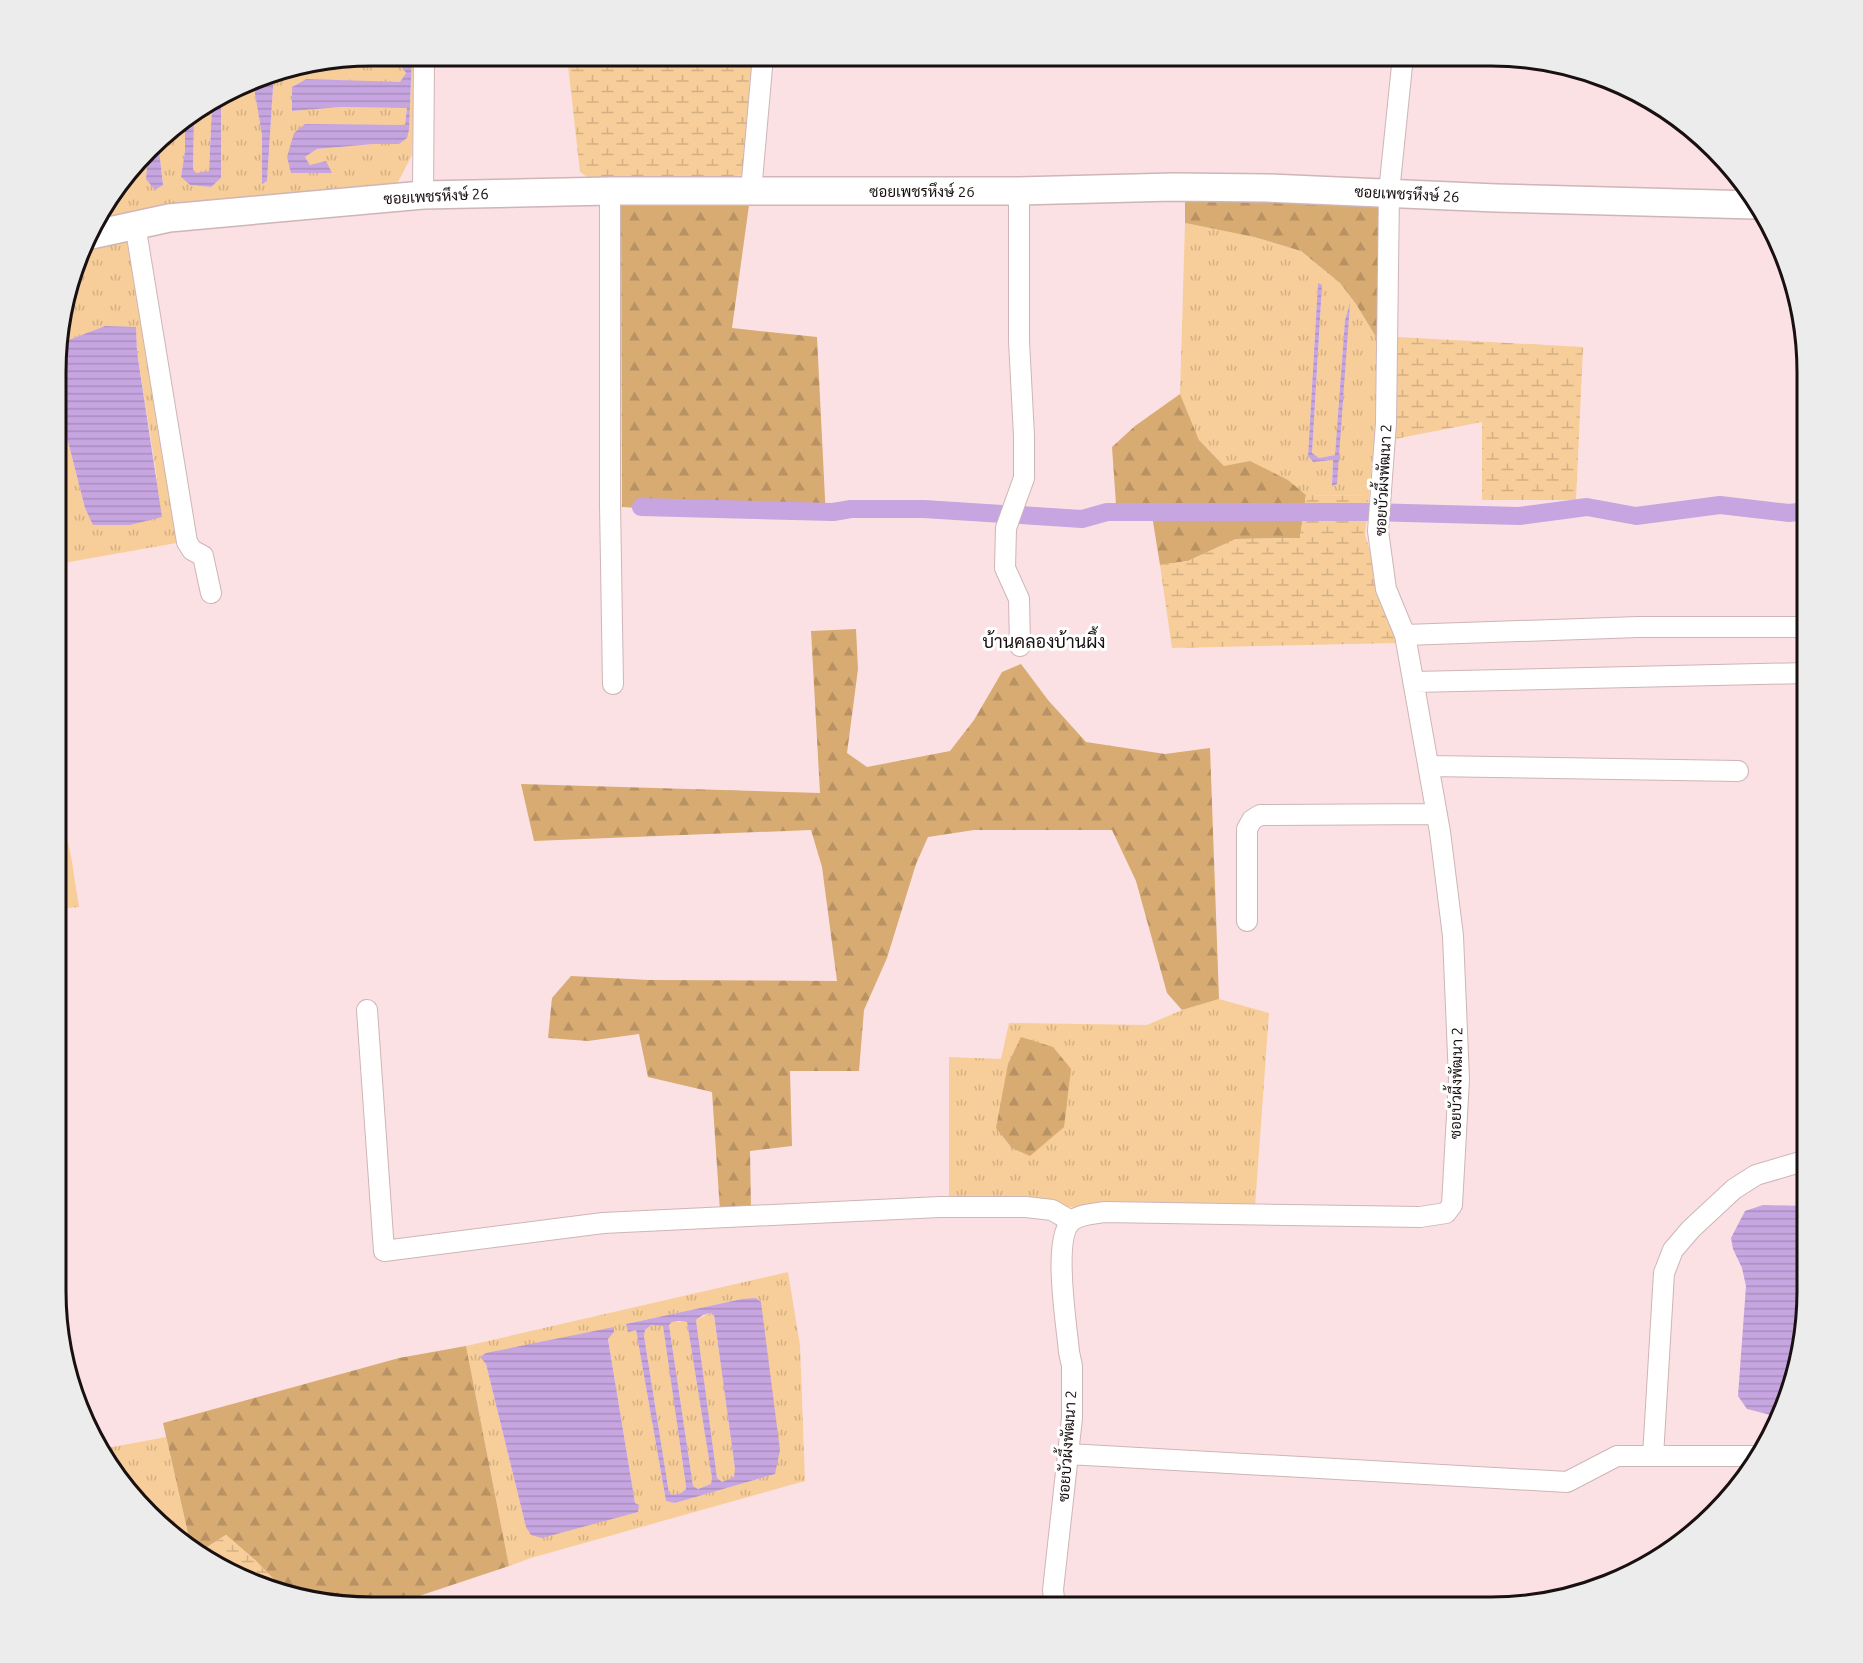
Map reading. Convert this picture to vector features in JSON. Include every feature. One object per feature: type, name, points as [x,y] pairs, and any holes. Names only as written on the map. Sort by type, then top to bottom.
[{"type":"street","points":[[423,195],[424,66]]},
{"type":"street","points":[[751,192],[762,66]]},
{"type":"street","name":"ซอยบัวผึ้งพัฒนา 2","points":[[1054,1597],[1072,1418],[1072,1366],[1060,1255],[1063,1233],[1071,1221],[1082,1216],[1104,1212],[1420,1217],[1446,1213],[1452,1205],[1459,1078],[1454,936],[1437,814],[1405,634],[1386,588],[1378,531],[1386,423],[1389,192],[1402,66]]},
{"type":"street","name":"ซอยเพชรหึงษ์ 26","points":[[100,233],[169,218],[423,195],[610,191],[1019,191],[1173,187],[1267,188],[1747,206]]},
{"type":"street","points":[[610,191],[610,504],[613,684]]},
{"type":"street","points":[[1019,191],[1019,341],[1024,478],[1006,528],[1005,568],[1019,599],[1020,646]]},
{"type":"street","points":[[135,224],[187,542],[192,550],[203,556],[211,593]]},
{"type":"street","points":[[1405,634],[1639,627],[1797,627]]},
{"type":"street","points":[[1414,682],[1797,673]]},
{"type":"street","points":[[1429,766],[1738,771]]},
{"type":"street","points":[[1247,921],[1247,829],[1252,820],[1260,815],[1437,814]]},
{"type":"street","points":[[367,1010],[384,1251],[603,1223],[940,1207],[1034,1208],[1052,1210],[1071,1221]]},
{"type":"street","points":[[1653,1456],[1664,1274],[1673,1250],[1691,1229],[1734,1189],[1756,1175],[1797,1163]]},
{"type":"street","points":[[1068,1454],[1567,1482],[1617,1456],[1748,1456]]},
{"type":"green space","points":[[401,66],[406,73],[400,83],[306,79],[293,86],[292,111],[341,107],[407,108],[405,125],[305,124],[287,157],[310,165],[305,157],[317,149],[399,144],[409,130],[412,66],[416,66],[412,155],[397,184],[104,226],[129,186],[147,165],[146,179],[163,185],[159,153],[185,130],[181,177],[190,185],[211,187],[221,178],[221,106],[254,89],[262,135],[262,183],[267,181],[273,82],[293,76],[352,67]]},
{"type":"green space","points":[[568,66],[754,66],[745,175],[712,179],[592,180],[580,172]]},
{"type":"green space","points":[[212,112],[209,171],[196,174],[193,169],[194,124]]},
{"type":"green space","points":[[750,198],[732,328],[817,337],[826,519],[622,507],[621,199]]},
{"type":"green space","points":[[1185,200],[1381,203],[1379,342],[1340,283],[1301,251],[1254,237],[1185,223]]},
{"type":"green space","points":[[1185,223],[1254,237],[1301,251],[1340,283],[1379,342],[1369,496],[1306,495],[1288,480],[1224,466],[1199,440],[1180,394]],"holes":[[[1318,283],[1322,286],[1312,454],[1319,458],[1335,455],[1345,320],[1349,306],[1336,484],[1332,485],[1333,460],[1313,462],[1308,456]]]},
{"type":"green space","points":[[125,232],[182,542],[66,563],[66,433],[85,508],[93,524],[157,478],[137,352],[136,327],[105,326],[68,340],[76,293],[97,239]]},
{"type":"green space","points":[[1379,336],[1583,347],[1576,500],[1482,500],[1482,422],[1374,443]]},
{"type":"green space","points":[[1180,394],[1199,440],[1224,466],[1250,461],[1288,480],[1306,495],[1300,538],[1236,539],[1188,561],[1160,565],[1150,503],[1116,504],[1112,447],[1135,426]]},
{"type":"green space","points":[[1306,495],[1369,496],[1365,535],[1400,643],[1172,648],[1160,565],[1188,561],[1236,539],[1300,538]]},
{"type":"green space","points":[[856,629],[858,669],[847,753],[867,767],[950,751],[974,720],[1002,672],[1021,664],[1048,700],[1086,742],[1165,754],[1210,748],[1219,999],[1182,1010],[1167,993],[1136,881],[1112,830],[974,830],[928,837],[916,864],[887,958],[864,1010],[859,1071],[790,1071],[792,1146],[750,1151],[751,1209],[720,1211],[712,1092],[648,1077],[639,1034],[588,1041],[548,1038],[552,998],[571,976],[649,980],[837,981],[822,867],[811,830],[534,841],[521,784],[820,793],[811,631]]},
{"type":"green space","points":[[66,834],[71,856],[79,907],[66,908]]},
{"type":"green space","points":[[1219,999],[1269,1013],[1255,1207],[1083,1208],[949,1199],[949,1057],[1001,1059],[1009,1023],[1147,1025],[1182,1010]]},
{"type":"green space","points":[[1021,1037],[1053,1047],[1071,1069],[1064,1127],[1030,1156],[1012,1148],[996,1128],[1008,1064]]},
{"type":"green space","points":[[788,1272],[800,1345],[805,1481],[509,1566],[466,1346]],"holes":[[[742,1299],[761,1302],[775,1474],[675,1503],[666,1501],[636,1330],[626,1324]],[[614,1332],[608,1338],[635,1503],[526,1527],[486,1364]]]},
{"type":"green space","points":[[710,1313],[714,1315],[735,1469],[735,1477],[722,1483],[717,1478],[696,1320]]},
{"type":"green space","points":[[672,1322],[687,1322],[712,1478],[712,1484],[697,1489],[693,1486],[669,1325]]},
{"type":"green space","points":[[651,1325],[663,1325],[686,1486],[681,1493],[673,1495],[669,1493],[644,1336],[645,1330]]},
{"type":"green space","points":[[466,1346],[509,1566],[416,1597],[352,1596],[312,1591],[276,1582],[226,1535],[206,1548],[189,1536],[163,1423],[399,1358]]},
{"type":"green space","points":[[166,1437],[189,1536],[142,1493],[109,1448]]},
{"type":"green space","points":[[226,1535],[276,1582],[255,1574],[206,1548]]},
{"type":"shaded area","points":[[401,66],[412,66],[407,138],[399,144],[317,149],[305,157],[310,165],[326,161],[332,173],[291,173],[287,157],[294,133],[305,124],[405,125],[407,108],[341,107],[292,111],[292,87],[306,79],[400,82],[406,73]]},
{"type":"shaded area","points":[[273,82],[267,181],[262,184],[262,135],[254,89]]},
{"type":"shaded area","points":[[221,106],[221,178],[211,187],[190,185],[181,177],[185,130],[194,124],[193,169],[196,173],[209,171],[212,112]]},
{"type":"shaded area","points":[[159,153],[163,185],[155,190],[146,179],[147,165]]},
{"type":"shaded area","points":[[1318,283],[1322,285],[1312,453],[1319,458],[1335,455],[1345,320],[1350,303],[1337,484],[1332,486],[1333,460],[1313,462],[1308,456]]},
{"type":"shaded area","points":[[105,326],[136,327],[137,352],[162,517],[130,525],[93,525],[85,508],[66,433],[68,340]]},
{"type":"shaded area","points":[[1763,1205],[1797,1206],[1797,1291],[1794,1331],[1787,1370],[1771,1415],[1747,1409],[1738,1396],[1746,1286],[1731,1238],[1745,1211]]},
{"type":"shaded area","points":[[756,1298],[761,1302],[780,1450],[775,1474],[675,1503],[666,1501],[636,1330],[628,1332],[626,1324]],"holes":[[[710,1313],[714,1315],[735,1469],[734,1477],[722,1482],[717,1478],[696,1320]],[[672,1322],[687,1322],[712,1478],[711,1484],[698,1489],[693,1486],[669,1325]],[[651,1325],[663,1326],[686,1486],[681,1493],[673,1495],[669,1493],[644,1336],[645,1330]]]},
{"type":"shaded area","points":[[614,1327],[614,1332],[608,1339],[635,1503],[639,1505],[638,1512],[542,1538],[531,1535],[526,1527],[486,1364],[480,1357],[486,1353]]},
{"type":"waterway","points":[[641,507],[833,512],[851,509],[924,509],[1082,519],[1107,512],[1368,512],[1519,516],[1587,507],[1636,516],[1720,505],[1797,512]]},
{"type":"district","name":"บ้านคลองบ้านผึ้ง","points":[[1044,641]]}]
